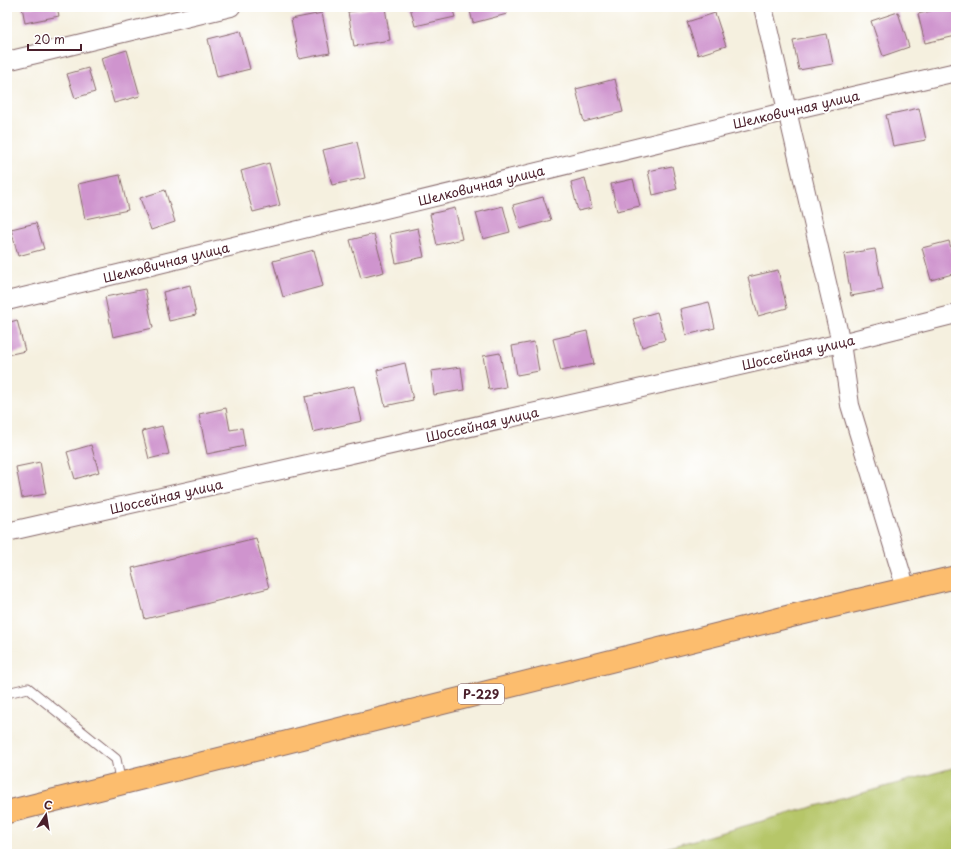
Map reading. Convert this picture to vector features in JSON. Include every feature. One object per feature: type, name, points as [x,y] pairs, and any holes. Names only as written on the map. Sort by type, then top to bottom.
[{"type":"main road","name":"Р-229","points":[[7,812],[776,620],[956,577]]},
{"type":"street","points":[[7,61],[230,7]]},
{"type":"street","points":[[762,7],[788,111],[840,342],[850,405],[906,589]]},
{"type":"street","name":"Шелковичная улица","points":[[7,301],[788,111],[956,72]]},
{"type":"street","name":"Шоссейная улица","points":[[7,532],[840,342],[956,314]]},
{"type":"lane","points":[[7,693],[28,688],[34,692],[116,759],[121,784]]},
{"type":"green space","points":[[956,767],[956,854],[644,854]]},
{"type":"building","points":[[22,7],[57,7],[59,16],[25,23]]},
{"type":"building","points":[[385,7],[390,40],[354,46],[348,12]]},
{"type":"building","points":[[410,7],[452,7],[455,17],[415,26]]},
{"type":"building","points":[[469,7],[505,7],[507,14],[473,23]]},
{"type":"building","points":[[947,7],[956,7],[956,36],[925,43],[918,14]]},
{"type":"building","points":[[898,12],[909,47],[883,56],[871,21]]},
{"type":"building","points":[[322,13],[330,53],[299,59],[291,19]]},
{"type":"building","points":[[715,13],[726,46],[698,55],[687,22]]},
{"type":"building","points":[[240,31],[250,69],[217,77],[208,39]]},
{"type":"building","points":[[827,34],[833,64],[799,70],[793,40]]},
{"type":"building","points":[[127,50],[140,96],[114,103],[101,58]]},
{"type":"building","points":[[88,68],[95,92],[75,98],[67,74]]},
{"type":"building","points":[[615,79],[623,112],[584,122],[576,89]]},
{"type":"building","points":[[919,108],[926,140],[893,146],[886,115]]},
{"type":"building","points":[[357,142],[365,178],[332,185],[323,150]]},
{"type":"building","points":[[269,163],[280,205],[253,212],[241,171]]},
{"type":"building","points":[[672,166],[677,189],[653,195],[648,171]]},
{"type":"building","points":[[120,175],[128,210],[85,219],[78,184]]},
{"type":"building","points":[[585,178],[592,208],[578,211],[571,182]]},
{"type":"building","points":[[633,179],[640,206],[617,211],[611,184]]},
{"type":"building","points":[[165,190],[175,222],[151,230],[140,198]]},
{"type":"building","points":[[543,197],[551,220],[520,229],[513,205]]},
{"type":"building","points":[[503,206],[510,232],[483,239],[476,213]]},
{"type":"building","points":[[455,208],[462,239],[437,245],[430,214]]},
{"type":"building","points":[[36,223],[44,249],[18,256],[11,229]]},
{"type":"building","points":[[418,228],[424,257],[396,263],[390,234]]},
{"type":"building","points":[[374,234],[384,272],[361,278],[350,240]]},
{"type":"building","points":[[949,241],[956,266],[956,273],[931,280],[922,248]]},
{"type":"building","points":[[875,249],[883,290],[851,296],[844,254]]},
{"type":"building","points":[[314,250],[323,286],[283,297],[273,261]]},
{"type":"building","points":[[778,270],[787,308],[758,316],[748,277]]},
{"type":"building","points":[[190,285],[196,315],[169,321],[163,292]]},
{"type":"building","points":[[145,289],[153,328],[113,337],[105,297]]},
{"type":"building","points":[[709,302],[715,328],[686,335],[680,309]]},
{"type":"building","points":[[657,312],[665,340],[642,347],[633,319]]},
{"type":"building","points":[[17,320],[25,351],[7,355],[7,323]]},
{"type":"building","points":[[587,331],[594,364],[561,371],[553,339]]},
{"type":"building","points":[[534,342],[539,371],[517,375],[512,346]]},
{"type":"building","points":[[500,353],[506,387],[489,390],[483,356]]},
{"type":"building","points":[[405,363],[413,400],[385,406],[377,370]]},
{"type":"building","points":[[461,367],[464,390],[434,395],[431,371]]},
{"type":"building","points":[[354,386],[362,421],[313,432],[305,397]]},
{"type":"building","points":[[226,408],[230,430],[242,428],[245,446],[207,454],[199,414]]},
{"type":"building","points":[[162,426],[169,454],[149,459],[142,431]]},
{"type":"building","points":[[91,445],[99,472],[75,479],[67,452]]},
{"type":"building","points":[[40,462],[46,494],[22,498],[16,467]]},
{"type":"building","points":[[256,538],[269,588],[145,619],[132,568]]}]
